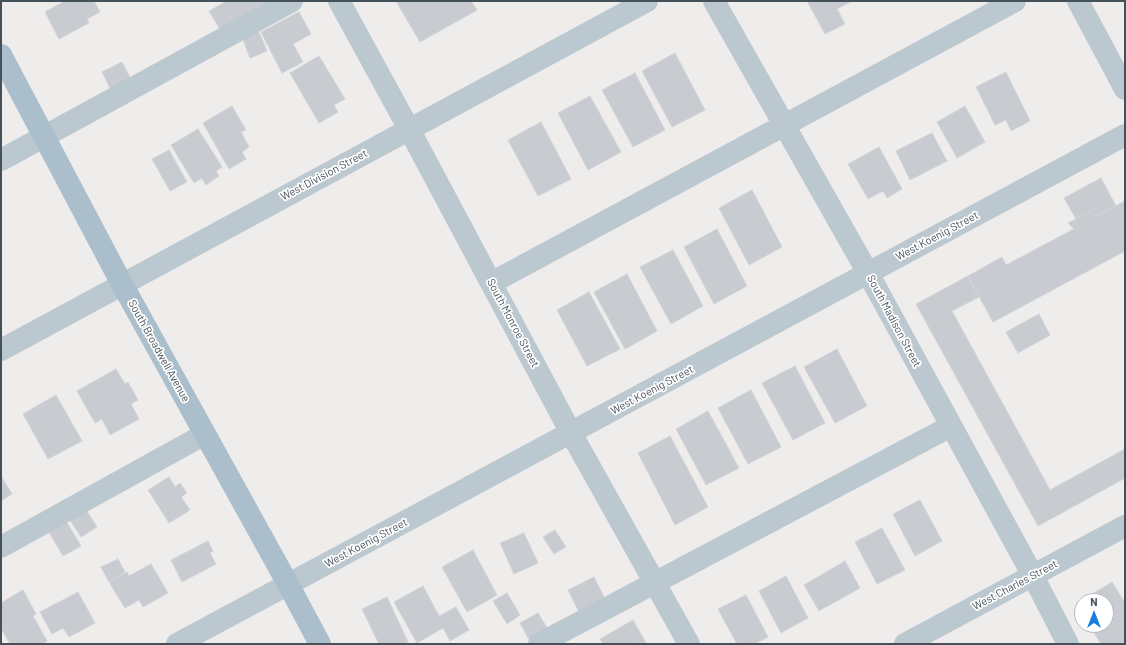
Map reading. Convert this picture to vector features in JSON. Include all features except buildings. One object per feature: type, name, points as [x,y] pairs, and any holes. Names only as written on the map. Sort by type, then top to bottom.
[{"type":"main road","name":"South Broadwell Avenue","points":[[1,56],[122,284],[320,644]]},
{"type":"street","points":[[1,160],[292,1]]},
{"type":"street","name":"South Monroe Street","points":[[339,1],[410,129],[571,433],[689,644]]},
{"type":"street","name":"West Division Street","points":[[1,350],[647,1]]},
{"type":"street","name":"South Madison Street","points":[[714,1],[868,273],[1033,576],[1068,644]]},
{"type":"street","points":[[491,283],[1016,1]]},
{"type":"street","points":[[1078,1],[1125,89]]},
{"type":"street","name":"West Koenig Street","points":[[178,644],[1125,135]]},
{"type":"street","points":[[539,644],[951,426]]},
{"type":"street","points":[[1,547],[205,434]]},
{"type":"street","name":"West Charles Street","points":[[905,644],[1125,526]]}]
